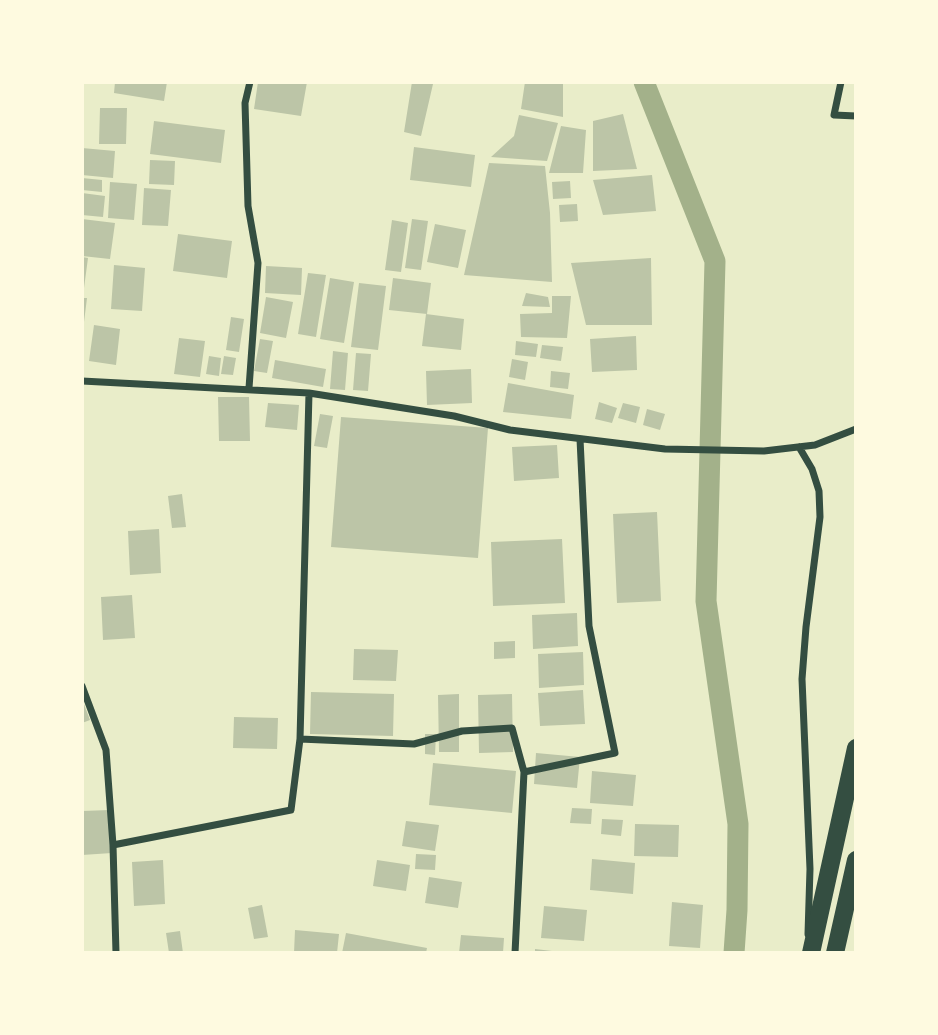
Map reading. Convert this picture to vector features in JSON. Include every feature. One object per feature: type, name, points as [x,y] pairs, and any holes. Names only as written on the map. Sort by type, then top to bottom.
[{"type":"highway","points":[[808,953],[856,748]]},
{"type":"highway","points":[[835,953],[856,860]]},
{"type":"street","points":[[249,388],[258,263],[248,206],[245,103],[250,82]]},
{"type":"street","points":[[841,82],[834,115],[856,116]]},
{"type":"street","points":[[82,382],[309,393],[454,416],[510,430],[665,449],[764,451],[815,445],[856,429]]},
{"type":"street","points":[[113,845],[291,810],[300,739],[309,393]]},
{"type":"street","points":[[524,772],[615,753],[589,626],[580,439]]},
{"type":"street","points":[[799,447],[812,470],[819,491],[820,517],[802,679],[810,869],[808,953]]},
{"type":"street","points":[[82,686],[106,750],[113,845],[116,953]]},
{"type":"street","points":[[300,739],[414,744],[462,731],[512,727],[524,772],[515,953]]},
{"type":"building","points":[[115,82],[167,82],[164,101],[114,93]]},
{"type":"building","points":[[258,82],[307,82],[301,116],[254,109]]},
{"type":"building","points":[[412,82],[433,84],[421,136],[404,132]]},
{"type":"building","points":[[525,82],[563,82],[563,117],[521,109]]},
{"type":"building","points":[[100,108],[127,108],[126,144],[99,144]]},
{"type":"building","points":[[623,114],[637,169],[593,171],[593,121]]},
{"type":"building","points":[[519,115],[558,123],[547,161],[491,157],[514,136]]},
{"type":"building","points":[[154,121],[225,130],[221,163],[150,154]]},
{"type":"building","points":[[561,126],[586,130],[583,173],[549,173]]},
{"type":"building","points":[[414,147],[475,155],[471,187],[410,180]]},
{"type":"building","points":[[82,148],[115,151],[113,178],[82,175]]},
{"type":"building","points":[[150,160],[175,161],[174,185],[149,184]]},
{"type":"building","points":[[489,163],[545,166],[550,213],[552,282],[464,275]]},
{"type":"building","points":[[652,175],[656,211],[603,215],[593,180]]},
{"type":"building","points":[[82,178],[102,180],[102,192],[82,190]]},
{"type":"building","points":[[570,181],[571,198],[553,199],[552,182]]},
{"type":"building","points":[[110,182],[137,184],[134,220],[108,218]]},
{"type":"building","points":[[144,188],[171,190],[168,226],[142,225]]},
{"type":"building","points":[[82,193],[105,196],[103,217],[82,215]]},
{"type":"building","points":[[577,204],[578,221],[560,222],[559,205]]},
{"type":"building","points":[[82,219],[115,223],[110,259],[82,256]]},
{"type":"building","points":[[412,219],[428,221],[421,270],[405,268]]},
{"type":"building","points":[[392,220],[408,223],[401,272],[385,270]]},
{"type":"building","points":[[435,224],[466,230],[458,268],[427,262]]},
{"type":"building","points":[[178,234],[232,241],[227,278],[173,271]]},
{"type":"building","points":[[82,257],[88,258],[84,288],[82,288]]},
{"type":"building","points":[[651,258],[652,325],[586,325],[571,263]]},
{"type":"building","points":[[114,265],[145,268],[142,311],[111,309]]},
{"type":"building","points":[[266,266],[302,268],[301,295],[265,293]]},
{"type":"building","points":[[308,273],[326,275],[316,337],[298,334]]},
{"type":"building","points":[[330,278],[354,282],[344,343],[320,339]]},
{"type":"building","points":[[393,278],[431,283],[427,314],[389,310]]},
{"type":"building","points":[[359,283],[386,286],[378,350],[351,347]]},
{"type":"building","points":[[526,293],[548,297],[550,307],[522,306]]},
{"type":"building","points":[[552,296],[571,296],[567,338],[521,337],[520,314],[552,313]]},
{"type":"building","points":[[266,297],[293,302],[286,338],[260,333]]},
{"type":"building","points":[[82,298],[87,298],[84,322],[82,322]]},
{"type":"building","points":[[426,314],[464,319],[461,350],[422,346]]},
{"type":"building","points":[[231,317],[244,319],[239,352],[226,350]]},
{"type":"building","points":[[94,325],[120,329],[116,365],[89,361]]},
{"type":"building","points":[[636,336],[637,370],[592,372],[590,339]]},
{"type":"building","points":[[179,338],[205,341],[200,377],[174,374]]},
{"type":"building","points":[[260,339],[273,341],[267,373],[254,371]]},
{"type":"building","points":[[516,341],[538,344],[536,357],[515,355]]},
{"type":"building","points":[[542,345],[563,347],[561,361],[540,358]]},
{"type":"building","points":[[333,351],[348,353],[345,390],[330,389]]},
{"type":"building","points":[[356,353],[371,354],[368,391],[353,390]]},
{"type":"building","points":[[209,356],[221,358],[219,376],[206,374]]},
{"type":"building","points":[[224,356],[236,358],[233,375],[221,374]]},
{"type":"building","points":[[512,359],[528,362],[525,380],[509,377]]},
{"type":"building","points":[[275,360],[326,369],[323,387],[272,378]]},
{"type":"building","points":[[471,369],[472,403],[427,405],[426,371]]},
{"type":"building","points":[[551,371],[570,373],[568,389],[550,387]]},
{"type":"building","points":[[508,383],[574,395],[571,419],[503,412]]},
{"type":"building","points":[[218,397],[249,397],[250,441],[219,441]]},
{"type":"building","points":[[599,402],[617,408],[612,423],[595,419]]},
{"type":"building","points":[[268,403],[299,405],[297,430],[265,427]]},
{"type":"building","points":[[623,403],[640,407],[636,423],[618,418]]},
{"type":"building","points":[[647,409],[665,414],[660,430],[643,425]]},
{"type":"building","points":[[320,414],[333,416],[327,448],[314,446]]},
{"type":"building","points":[[341,417],[488,428],[478,558],[331,547]]},
{"type":"building","points":[[557,445],[559,478],[514,481],[512,447]]},
{"type":"building","points":[[182,494],[186,527],[172,528],[168,496]]},
{"type":"building","points":[[657,512],[661,601],[617,603],[613,514]]},
{"type":"building","points":[[159,529],[161,573],[130,575],[128,531]]},
{"type":"building","points":[[562,539],[565,603],[493,606],[491,542]]},
{"type":"building","points":[[132,595],[135,638],[103,640],[101,597]]},
{"type":"building","points":[[577,613],[578,646],[533,649],[532,615]]},
{"type":"building","points":[[515,641],[515,658],[494,659],[494,642]]},
{"type":"building","points":[[354,649],[398,650],[396,681],[353,680]]},
{"type":"building","points":[[583,652],[584,685],[539,688],[538,654]]},
{"type":"building","points":[[583,690],[585,724],[540,726],[538,693]]},
{"type":"building","points":[[311,692],[394,694],[393,736],[310,734]]},
{"type":"building","points":[[459,694],[459,752],[439,752],[438,695]]},
{"type":"building","points":[[512,694],[513,752],[479,753],[478,695]]},
{"type":"building","points":[[82,699],[90,720],[82,723]]},
{"type":"building","points":[[234,717],[278,718],[277,749],[233,748]]},
{"type":"building","points":[[425,734],[436,734],[435,755],[425,754]]},
{"type":"building","points":[[536,753],[580,757],[577,788],[534,784]]},
{"type":"building","points":[[433,763],[516,771],[512,813],[429,805]]},
{"type":"building","points":[[592,771],[636,775],[633,806],[590,803]]},
{"type":"building","points":[[572,808],[592,809],[591,824],[570,823]]},
{"type":"building","points":[[110,810],[112,853],[82,855],[82,811]]},
{"type":"building","points":[[602,819],[623,820],[621,836],[601,834]]},
{"type":"building","points":[[406,821],[439,825],[435,851],[402,846]]},
{"type":"building","points":[[635,824],[679,825],[678,857],[634,856]]},
{"type":"building","points":[[416,854],[436,855],[435,870],[415,869]]},
{"type":"building","points":[[592,859],[635,863],[633,894],[590,890]]},
{"type":"building","points":[[163,860],[165,904],[134,906],[132,862]]},
{"type":"building","points":[[377,860],[410,865],[406,891],[373,886]]},
{"type":"building","points":[[429,877],[462,882],[458,908],[425,903]]},
{"type":"building","points":[[672,902],[703,905],[700,948],[669,946]]},
{"type":"building","points":[[262,905],[268,937],[254,939],[248,908]]},
{"type":"building","points":[[544,906],[587,910],[584,941],[541,938]]},
{"type":"building","points":[[295,930],[339,934],[337,953],[294,953]]},
{"type":"building","points":[[180,931],[183,953],[169,953],[166,933]]},
{"type":"building","points":[[346,933],[427,948],[426,953],[342,953]]},
{"type":"building","points":[[461,935],[504,938],[503,953],[459,953]]},
{"type":"building","points":[[535,949],[552,951],[552,953],[535,953]]},
{"type":"waterway","points":[[644,82],[715,261],[706,601],[738,824],[734,953]]}]
